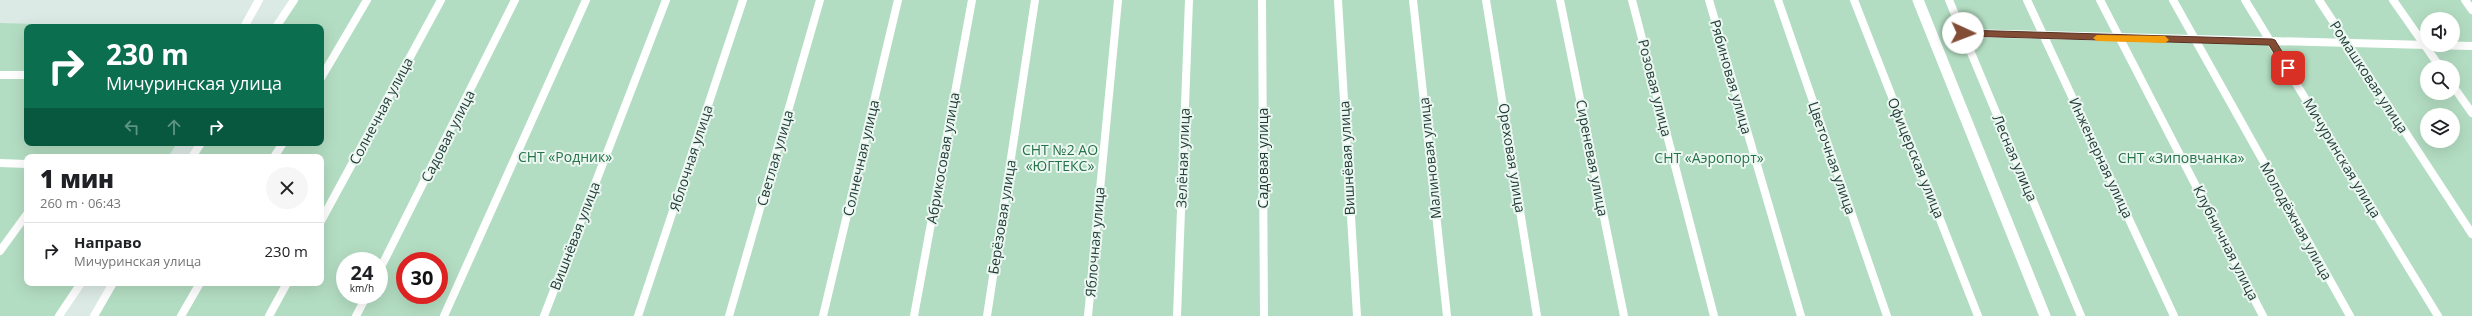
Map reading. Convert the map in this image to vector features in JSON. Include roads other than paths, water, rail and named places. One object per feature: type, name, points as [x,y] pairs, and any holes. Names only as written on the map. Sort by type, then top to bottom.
[{"type":"street","points":[[246,24],[259,0]]},
{"type":"street","points":[[278,24],[294,0]]},
{"type":"street","points":[[324,73],[367,0]]},
{"type":"street","name":"Солнечная улица","points":[[324,215],[441,0]]},
{"type":"street","name":"Садовая улица","points":[[388,252],[515,0]]},
{"type":"street","points":[[444,316],[586,0]]},
{"type":"street","name":"Вишнёвая улица","points":[[544,316],[666,0]]},
{"type":"street","name":"Яблочная улица","points":[[638,316],[743,0]]},
{"type":"street","name":"Светлая улица","points":[[729,316],[820,0]]},
{"type":"street","name":"Солнечная улица","points":[[823,316],[898,0]]},
{"type":"street","name":"Абрикосовая улица","points":[[914,316],[972,0]]},
{"type":"street","name":"Берёзовая улица","points":[[987,316],[1035,0]]},
{"type":"street","name":"Яблочная улица","points":[[1088,316],[1118,0]]},
{"type":"street","name":"Зелёная улица","points":[[1177,316],[1190,0]]},
{"type":"street","name":"Садовая улица","points":[[1262,0],[1264,316]]},
{"type":"street","name":"Вишнёвая улица","points":[[1338,0],[1357,316]]},
{"type":"street","name":"Малиновая улица","points":[[1413,0],[1447,316]]},
{"type":"street","name":"Ореховая улица","points":[[1486,0],[1537,316]]},
{"type":"street","name":"Сиреневая улица","points":[[1560,0],[1624,316]]},
{"type":"street","name":"Розовая улица","points":[[1632,0],[1714,316]]},
{"type":"street","name":"Рябиновая улица","points":[[1709,0],[1801,316]]},
{"type":"street","name":"Цветочная улица","points":[[1778,0],[1887,316]]},
{"type":"street","name":"Офицерская улица","points":[[1854,0],[1978,316]]},
{"type":"street","points":[[1918,0],[2045,316]]},
{"type":"street","name":"Лесная улица","points":[[1949,0],[2081,316]]},
{"type":"street","name":"Инженерная улица","points":[[2027,0],[2174,316]]},
{"type":"street","name":"Клубничная улица","points":[[2100,0],[2263,316]]},
{"type":"street","name":"Молодёжная улица","points":[[2173,0],[2194,40],[2350,316]]},
{"type":"street","name":"Мичуринская улица","points":[[2245,0],[2438,316]]},
{"type":"street","name":"Ромашковая улица","points":[[2319,0],[2472,234]]},
{"type":"street","points":[[2392,0],[2420,36]]},
{"type":"street","points":[[2465,0],[2472,10]]},
{"type":"street","points":[[1963,33],[2120,39],[2420,45]]},
{"type":"street","points":[[2460,46],[2472,46]]},
{"type":"street","points":[[0,75],[24,75]]},
{"type":"street","points":[[2460,96],[2472,113]]},
{"type":"street","points":[[0,163],[24,164]]},
{"type":"street","points":[[0,251],[24,218]]},
{"type":"street","points":[[59,316],[79,286]]},
{"type":"street","points":[[94,316],[111,286]]},
{"type":"street","points":[[181,316],[198,286]]},
{"type":"street","points":[[269,316],[285,286]]},
{"type":"street","points":[[356,316],[362,304]]},
{"type":"park label","name":"СНТ «Родник»","points":[[565,157]]},
{"type":"park label","name":"СНТ №2 АО «ЮГТЕКС»","points":[[1060,158]]},
{"type":"park label","name":"СНТ «Аэропорт»","points":[[1709,158]]},
{"type":"park label","name":"СНТ «Зиповчанка»","points":[[2181,158]]}]
